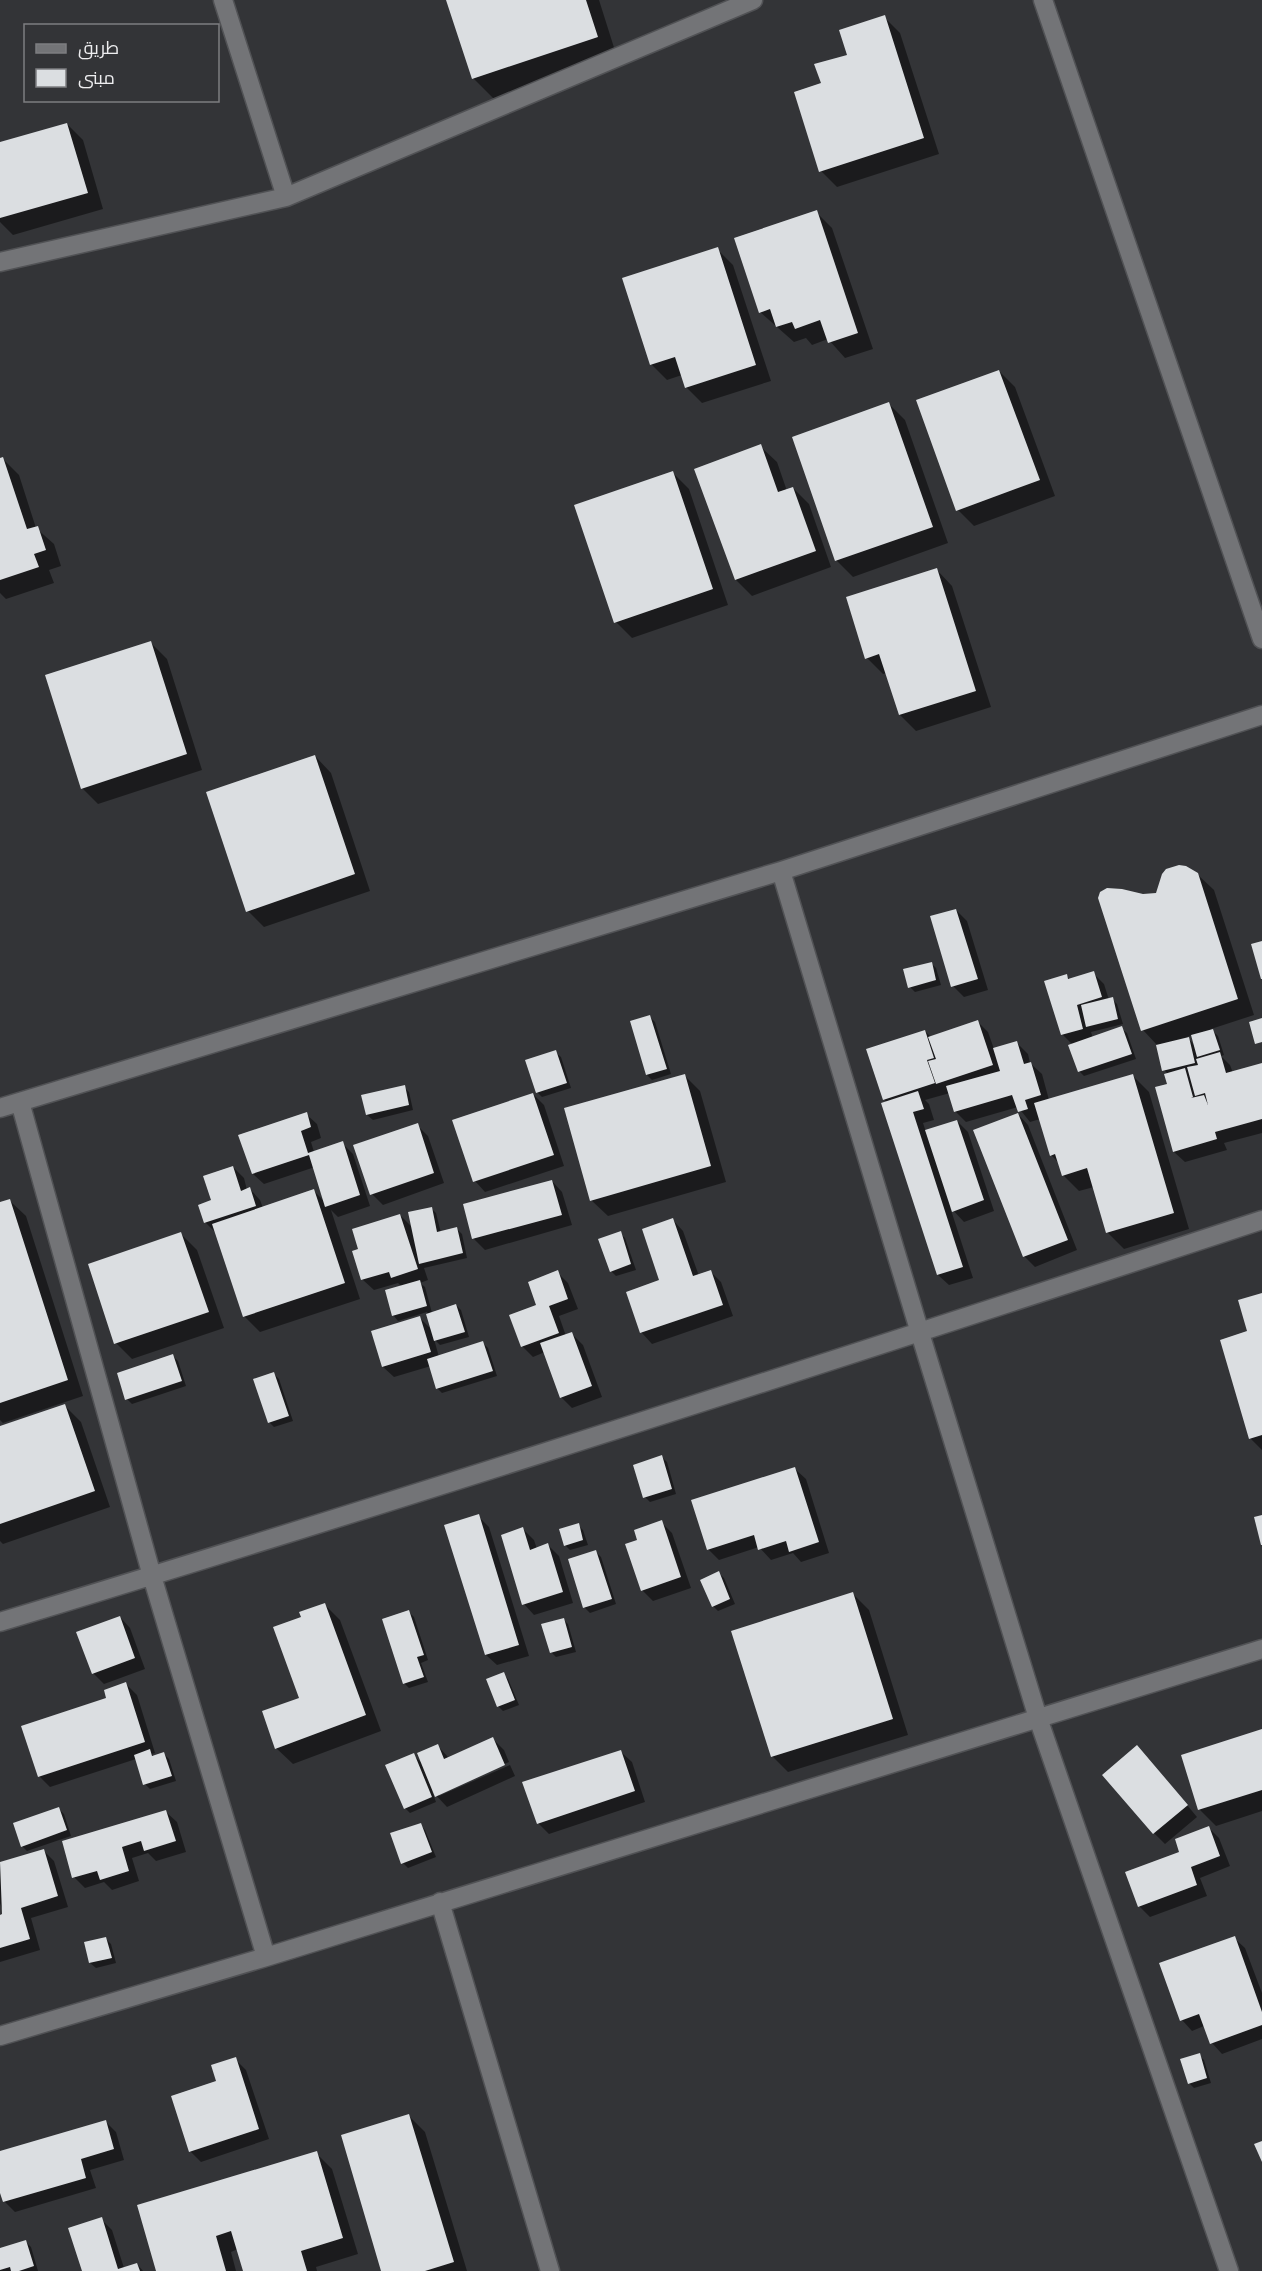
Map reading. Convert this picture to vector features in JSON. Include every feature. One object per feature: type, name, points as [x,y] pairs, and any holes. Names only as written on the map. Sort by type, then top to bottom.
[{"type":"street","points":[[224,0],[286,197]]},
{"type":"street","points":[[0,262],[286,197],[753,0]]},
{"type":"street","points":[[1043,0],[1262,639]]},
{"type":"street","points":[[0,1108],[782,871],[1262,715]]},
{"type":"street","points":[[782,871],[1038,1718],[1229,2271]]},
{"type":"street","points":[[20,1102],[152,1576],[266,1956]]},
{"type":"street","points":[[0,1622],[920,1333],[1262,1220]]},
{"type":"street","points":[[0,2036],[1262,1649]]},
{"type":"street","points":[[440,1902],[550,2271]]},
{"type":"building","points":[[446,0],[586,0],[598,37],[472,79]]},
{"type":"building","points":[[885,15],[924,138],[819,172],[794,92],[821,83],[814,64],[847,55],[839,30]]},
{"type":"building","points":[[67,123],[88,193],[0,218],[0,142]]},
{"type":"building","points":[[817,210],[858,333],[828,343],[820,320],[795,329],[792,322],[776,327],[770,309],[759,313],[734,238]]},
{"type":"building","points":[[718,247],[756,365],[685,388],[675,357],[650,365],[622,278]]},
{"type":"building","points":[[999,370],[1040,480],[956,511],[916,400]]},
{"type":"building","points":[[889,402],[933,527],[835,561],[792,437]]},
{"type":"building","points":[[761,444],[778,492],[793,487],[816,551],[735,580],[694,469]]},
{"type":"building","points":[[3,457],[27,529],[38,526],[46,550],[34,554],[39,567],[0,580],[0,458]]},
{"type":"building","points":[[673,471],[713,589],[614,623],[574,505]]},
{"type":"building","points":[[937,568],[976,691],[899,715],[879,654],[865,659],[846,597]]},
{"type":"building","points":[[151,641],[187,754],[81,789],[45,675]]},
{"type":"building","points":[[315,755],[355,874],[246,912],[206,792]]},
{"type":"building","points":[[1179,865],[1198,873],[1238,999],[1141,1031],[1098,898],[1100,892],[1107,888],[1143,894],[1156,893],[1166,869]]},
{"type":"building","points":[[956,909],[978,979],[951,987],[930,916]]},
{"type":"building","points":[[1262,941],[1262,979],[1261,979],[1251,944]]},
{"type":"building","points":[[932,962],[936,980],[908,988],[903,969]]},
{"type":"building","points":[[1094,971],[1102,997],[1077,1005],[1083,1029],[1061,1035],[1044,981],[1067,974],[1068,979]]},
{"type":"building","points":[[1113,997],[1118,1019],[1086,1027],[1081,1005]]},
{"type":"building","points":[[650,1015],[667,1069],[646,1075],[630,1021]]},
{"type":"building","points":[[1262,1018],[1262,1042],[1255,1044],[1249,1022]]},
{"type":"building","points":[[978,1020],[993,1065],[936,1084],[928,1061],[936,1059],[928,1037]]},
{"type":"building","points":[[1122,1026],[1132,1054],[1078,1072],[1068,1045]]},
{"type":"building","points":[[1213,1029],[1220,1050],[1197,1057],[1191,1035]]},
{"type":"building","points":[[925,1030],[934,1058],[927,1060],[935,1083],[883,1100],[866,1049]]},
{"type":"building","points":[[1189,1037],[1195,1063],[1162,1071],[1156,1045]]},
{"type":"building","points":[[1017,1041],[1024,1064],[1031,1062],[1041,1095],[1025,1100],[1028,1109],[1018,1112],[1012,1095],[954,1112],[946,1086],[1000,1071],[993,1048]]},
{"type":"building","points":[[556,1050],[567,1083],[536,1093],[525,1060]]},
{"type":"building","points":[[1220,1052],[1226,1073],[1262,1063],[1262,1119],[1215,1132],[1217,1139],[1173,1152],[1155,1087],[1167,1084],[1164,1074],[1185,1068],[1193,1097],[1191,1098],[1204,1095],[1208,1105],[1205,1093],[1195,1096],[1187,1067],[1198,1065],[1196,1059]]},
{"type":"building","points":[[685,1074],[711,1166],[590,1201],[564,1108]]},
{"type":"building","points":[[1133,1074],[1174,1213],[1106,1233],[1087,1168],[1062,1176],[1055,1154],[1050,1156],[1034,1103]]},
{"type":"building","points":[[405,1085],[409,1105],[366,1115],[361,1095]]},
{"type":"building","points":[[918,1091],[924,1109],[913,1112],[963,1267],[937,1275],[881,1103]]},
{"type":"building","points":[[533,1093],[554,1155],[473,1182],[452,1120]]},
{"type":"building","points":[[307,1112],[311,1127],[301,1131],[308,1153],[343,1141],[360,1195],[325,1207],[309,1155],[252,1174],[238,1135]]},
{"type":"building","points":[[1018,1113],[1068,1240],[1023,1257],[973,1130]]},
{"type":"building","points":[[957,1120],[984,1200],[952,1212],[925,1130]]},
{"type":"building","points":[[418,1123],[434,1173],[370,1195],[353,1145]]},
{"type":"building","points":[[233,1166],[241,1191],[250,1187],[256,1206],[204,1223],[198,1205],[211,1200],[203,1176]]},
{"type":"building","points":[[552,1180],[562,1215],[472,1239],[463,1204]]},
{"type":"building","points":[[314,1189],[345,1283],[243,1317],[212,1224]]},
{"type":"building","points":[[10,1199],[68,1380],[0,1403],[0,1202]]},
{"type":"building","points":[[432,1207],[437,1232],[457,1227],[463,1253],[419,1264],[408,1212]]},
{"type":"building","points":[[400,1214],[418,1269],[391,1278],[389,1272],[361,1280],[352,1251],[358,1249],[352,1229]]},
{"type":"building","points":[[673,1218],[693,1276],[711,1270],[723,1305],[640,1333],[626,1292],[659,1280],[642,1229]]},
{"type":"building","points":[[621,1231],[631,1264],[610,1272],[598,1239]]},
{"type":"building","points":[[181,1232],[209,1312],[114,1344],[88,1264]]},
{"type":"building","points":[[558,1270],[568,1299],[549,1306],[559,1333],[521,1347],[509,1315],[536,1305],[528,1282]]},
{"type":"building","points":[[420,1280],[427,1306],[392,1316],[385,1290]]},
{"type":"building","points":[[1262,1293],[1262,1435],[1249,1439],[1220,1340],[1247,1331],[1238,1300]]},
{"type":"building","points":[[456,1304],[465,1332],[434,1341],[426,1314]]},
{"type":"building","points":[[420,1316],[431,1352],[382,1367],[371,1331]]},
{"type":"building","points":[[572,1332],[592,1386],[560,1398],[540,1343]]},
{"type":"building","points":[[483,1341],[493,1371],[436,1389],[427,1359]]},
{"type":"building","points":[[173,1354],[182,1381],[125,1400],[117,1373]]},
{"type":"building","points":[[274,1372],[289,1416],[268,1423],[253,1379]]},
{"type":"building","points":[[65,1404],[95,1491],[0,1524],[0,1426]]},
{"type":"building","points":[[662,1455],[672,1489],[643,1498],[633,1465]]},
{"type":"building","points":[[795,1467],[819,1542],[789,1552],[786,1541],[758,1550],[754,1535],[707,1550],[691,1500]]},
{"type":"building","points":[[479,1514],[519,1645],[485,1655],[444,1525]]},
{"type":"building","points":[[1262,1515],[1262,1545],[1261,1545],[1254,1517]]},
{"type":"building","points":[[662,1520],[681,1577],[641,1591],[625,1544],[637,1540],[634,1530]]},
{"type":"building","points":[[579,1523],[583,1540],[564,1546],[559,1529]]},
{"type":"building","points":[[523,1527],[530,1550],[548,1543],[563,1592],[522,1605],[501,1535]]},
{"type":"building","points":[[596,1550],[612,1599],[583,1608],[568,1559]]},
{"type":"building","points":[[719,1571],[730,1599],[712,1607],[700,1580]]},
{"type":"building","points":[[853,1592],[893,1719],[771,1757],[731,1631]]},
{"type":"building","points":[[325,1603],[366,1715],[275,1749],[262,1711],[299,1698],[273,1627],[301,1617],[299,1612]]},
{"type":"building","points":[[409,1610],[424,1655],[417,1657],[424,1677],[403,1684],[382,1619]]},
{"type":"building","points":[[120,1616],[135,1658],[92,1674],[76,1632]]},
{"type":"building","points":[[564,1618],[572,1647],[550,1653],[541,1624]]},
{"type":"building","points":[[504,1672],[515,1700],[497,1707],[486,1679]]},
{"type":"building","points":[[126,1682],[145,1742],[38,1777],[21,1726],[106,1698],[104,1690]]},
{"type":"building","points":[[1262,1729],[1262,1790],[1198,1810],[1181,1755]]},
{"type":"building","points":[[493,1737],[505,1765],[435,1797],[417,1753],[438,1744],[444,1759]]},
{"type":"building","points":[[1137,1745],[1188,1805],[1153,1834],[1102,1775]]},
{"type":"building","points":[[150,1749],[152,1756],[164,1752],[172,1776],[143,1785],[134,1755]]},
{"type":"building","points":[[621,1750],[635,1791],[537,1824],[522,1782]]},
{"type":"building","points":[[414,1753],[432,1797],[404,1809],[385,1765]]},
{"type":"building","points":[[59,1807],[67,1830],[21,1847],[13,1823]]},
{"type":"building","points":[[166,1810],[176,1841],[144,1851],[141,1841],[122,1847],[129,1871],[100,1880],[97,1871],[72,1878],[62,1841]]},
{"type":"building","points":[[421,1823],[432,1852],[401,1864],[390,1833]]},
{"type":"building","points":[[1209,1826],[1220,1856],[1191,1867],[1197,1885],[1138,1907],[1125,1872],[1179,1852],[1175,1839]]},
{"type":"building","points":[[44,1849],[58,1896],[21,1908],[30,1939],[0,1948],[0,1915],[2,1914],[0,1862]]},
{"type":"building","points":[[1235,1936],[1262,2012],[1262,2025],[1210,2044],[1199,2014],[1180,2021],[1159,1963]]},
{"type":"building","points":[[106,1937],[112,1958],[89,1963],[84,1942]]},
{"type":"building","points":[[1200,2053],[1207,2078],[1188,2084],[1180,2059]]},
{"type":"building","points":[[236,2057],[259,2129],[189,2152],[171,2096],[216,2081],[211,2065]]},
{"type":"building","points":[[409,2114],[454,2262],[425,2271],[381,2271],[341,2135]]},
{"type":"building","points":[[106,2120],[114,2149],[81,2159],[86,2178],[3,2202],[0,2193],[0,2151]]},
{"type":"building","points":[[1262,2141],[1262,2162],[1254,2144]]},
{"type":"building","points":[[317,2151],[343,2238],[301,2251],[307,2271],[243,2271],[231,2231],[216,2236],[226,2271],[156,2271],[137,2205]]},
{"type":"building","points":[[102,2217],[118,2269],[137,2263],[140,2271],[82,2271],[68,2228]]},
{"type":"building","points":[[26,2240],[34,2266],[19,2271],[11,2271],[10,2267],[0,2270],[0,2248]]}]
